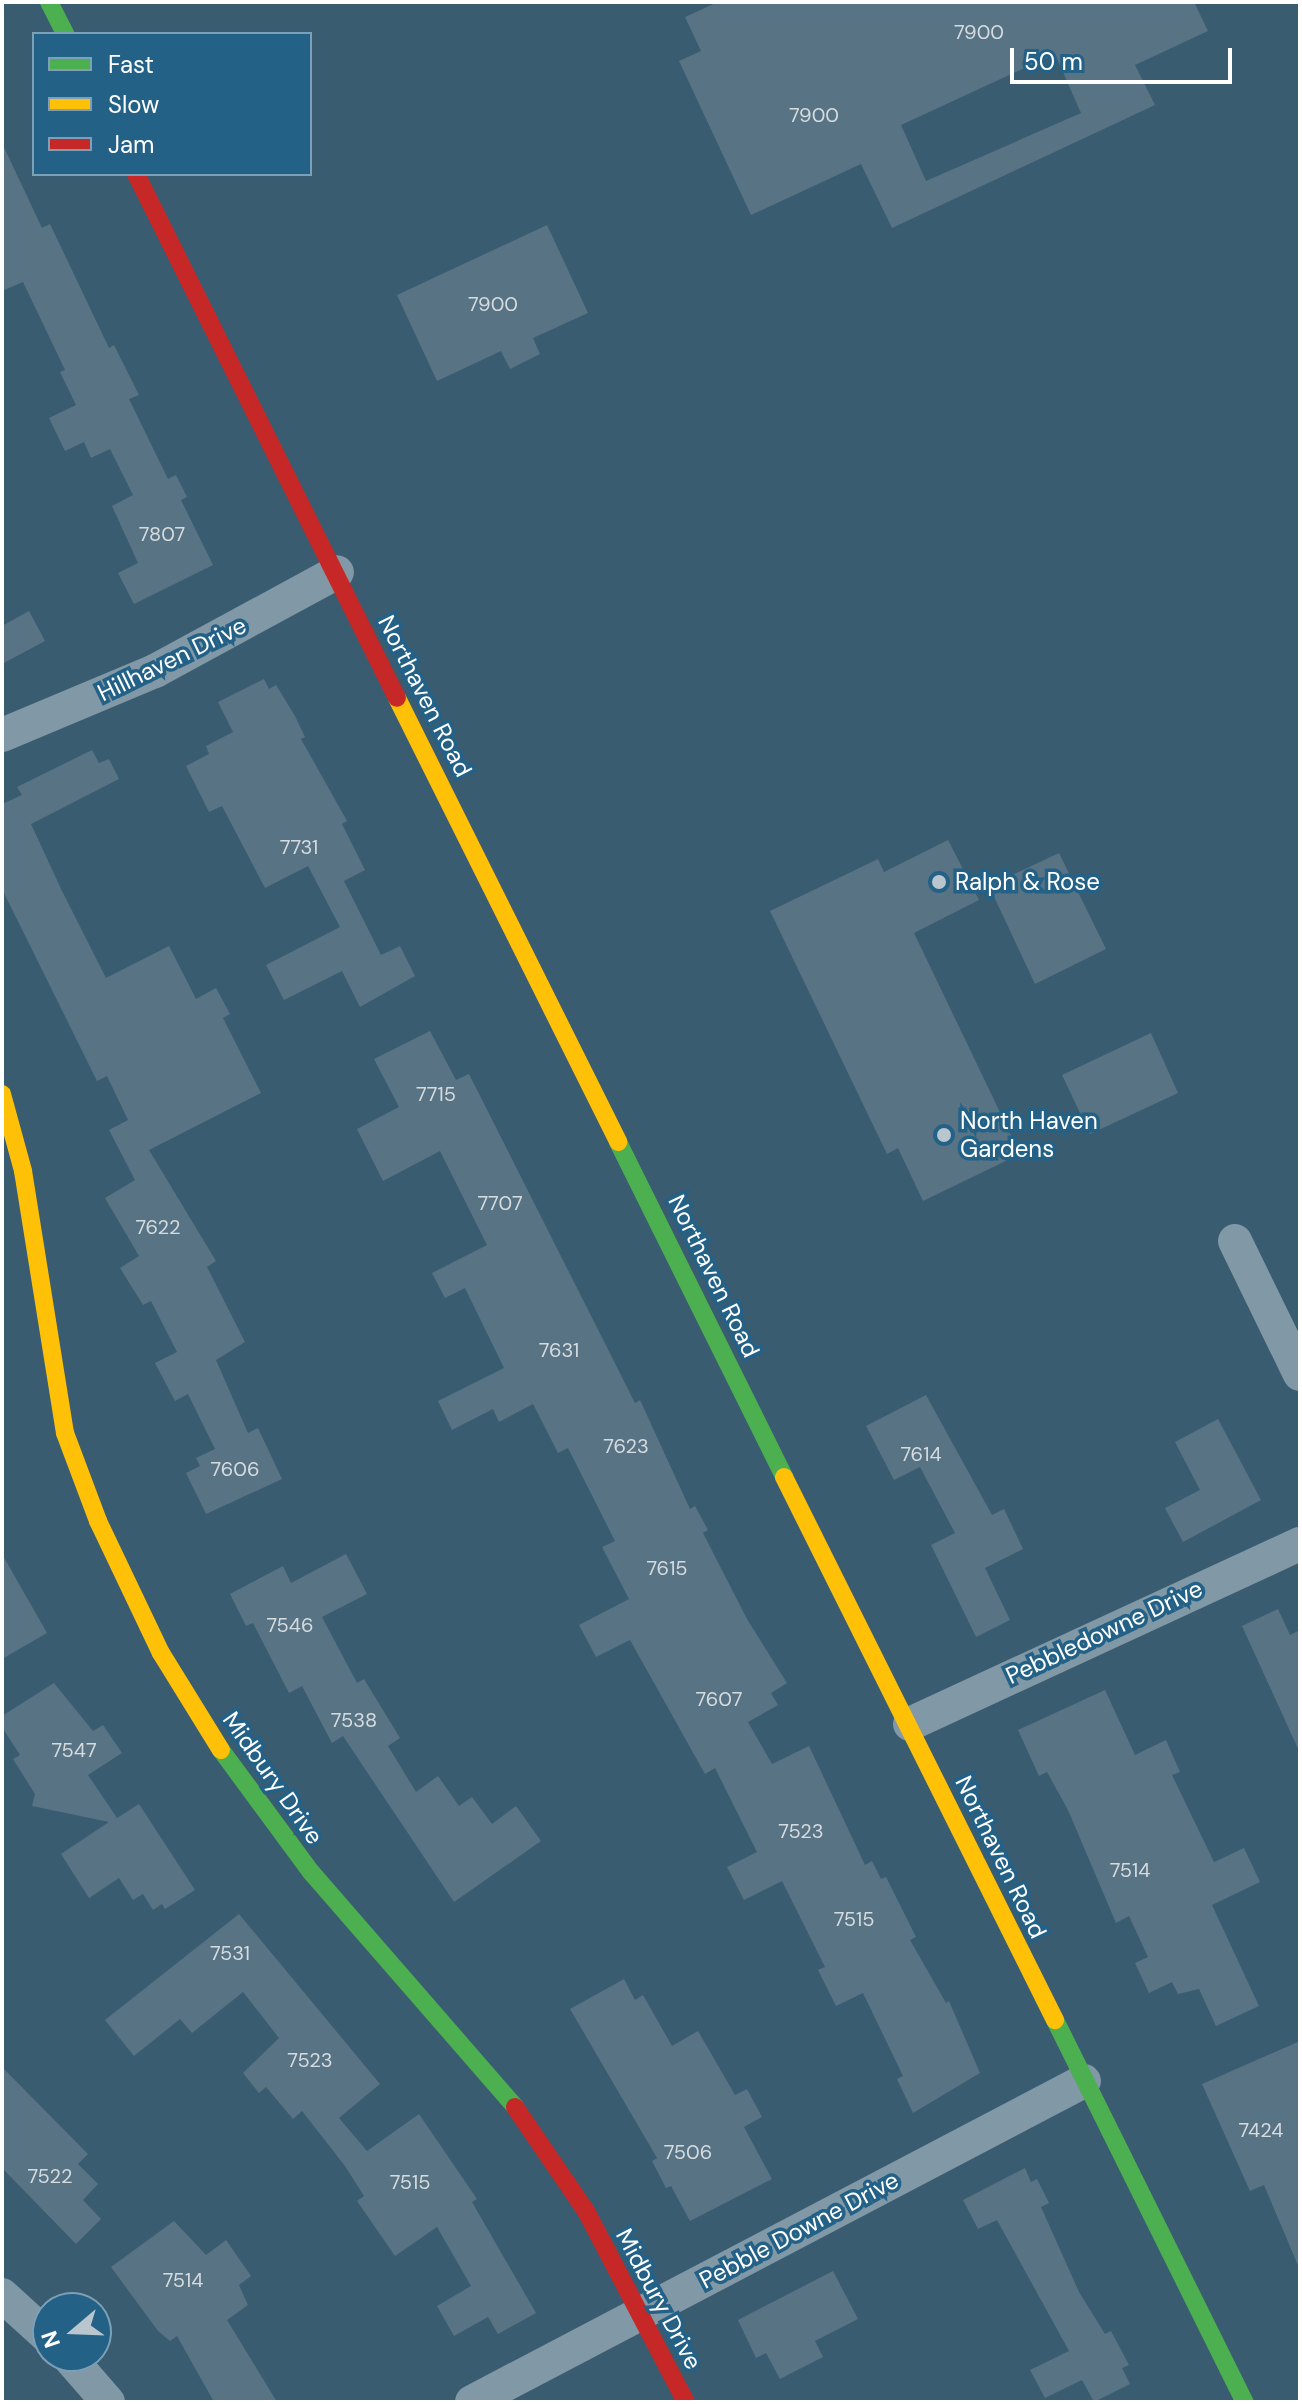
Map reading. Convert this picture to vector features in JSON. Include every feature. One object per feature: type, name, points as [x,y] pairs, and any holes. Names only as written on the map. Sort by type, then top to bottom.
[{"type":"street","points":[[49,2],[64,32]]},
{"type":"street","name":"Northaven Road","points":[[137,176],[337,572],[1245,2402]]},
{"type":"street","name":"Hillhaven Drive","points":[[2,735],[155,671],[337,572]]},
{"type":"street","name":"Midbury Drive","points":[[2,1094],[23,1171],[65,1433],[98,1521],[161,1653],[222,1751],[311,1872],[494,2080],[548,2151],[586,2211],[686,2402]]},
{"type":"street","points":[[1235,1241],[1300,1374]]},
{"type":"street","name":"Pebbledowne Drive","points":[[910,1724],[1300,1544]]},
{"type":"street","name":"Pebble Downe Drive","points":[[472,2402],[1084,2081]]},
{"type":"street","points":[[2,2295],[32,2322]]},
{"type":"street","points":[[82,2372],[108,2402]]},
{"type":"building","points":[[718,2],[1194,2],[1208,31],[1135,65],[1155,105],[892,228],[861,164],[751,215],[679,61],[701,51],[685,17]],"holes":[[[1055,54],[1081,113],[926,181],[901,125]]]},
{"type":"building","points":[[2,143],[42,228],[50,224],[109,348],[114,345],[139,395],[129,399],[168,479],[176,475],[187,497],[181,500],[213,565],[134,604],[118,573],[138,563],[112,506],[133,495],[110,449],[91,458],[84,442],[65,451],[49,418],[76,405],[60,372],[65,370],[23,282],[2,291]]},
{"type":"building","points":[[547,225],[588,313],[533,338],[540,354],[510,369],[501,351],[437,381],[397,295]]},
{"type":"building","points":[[29,611],[45,641],[2,664],[2,626]]},
{"type":"building","points":[[264,679],[269,689],[276,685],[295,716],[305,737],[301,739],[347,821],[342,824],[365,870],[344,881],[381,955],[400,946],[415,976],[360,1007],[342,971],[284,1000],[266,965],[340,927],[308,866],[265,888],[222,806],[209,812],[186,766],[209,754],[206,746],[233,732],[218,702]]},
{"type":"building","points":[[92,750],[99,763],[109,759],[119,779],[31,824],[62,891],[106,978],[169,946],[196,999],[216,988],[230,1014],[223,1018],[261,1093],[149,1150],[216,1261],[207,1267],[245,1342],[216,1360],[248,1433],[258,1428],[282,1479],[206,1514],[186,1473],[200,1466],[196,1458],[215,1449],[188,1394],[175,1401],[155,1363],[177,1352],[151,1301],[143,1305],[120,1268],[139,1256],[105,1198],[135,1180],[109,1130],[128,1120],[107,1076],[97,1081],[2,889],[2,804],[22,795],[17,787]]},
{"type":"building","points":[[948,840],[979,900],[914,933],[1020,1154],[923,1201],[898,1148],[887,1154],[770,911],[878,859],[884,872]]},
{"type":"building","points":[[1059,853],[1106,949],[1035,984],[989,886]]},
{"type":"building","points":[[430,1031],[456,1080],[469,1074],[635,1403],[640,1400],[690,1509],[695,1506],[708,1530],[703,1533],[747,1619],[787,1683],[771,1693],[778,1705],[748,1722],[772,1764],[809,1746],[865,1865],[872,1861],[881,1879],[886,1877],[916,1937],[910,1940],[946,2003],[949,2001],[980,2073],[913,2113],[897,2079],[903,2076],[863,1993],[836,2006],[818,1970],[825,1967],[782,1881],[744,1900],[727,1867],[757,1852],[715,1768],[705,1774],[630,1640],[596,1657],[579,1625],[629,1599],[602,1547],[615,1541],[568,1448],[558,1453],[533,1404],[499,1422],[493,1409],[452,1430],[438,1401],[504,1368],[465,1288],[445,1298],[432,1273],[487,1245],[440,1151],[383,1181],[357,1129],[399,1107],[374,1059]]},
{"type":"building","points":[[1151,1033],[1178,1093],[1090,1134],[1062,1075]]},
{"type":"building","points":[[926,1395],[992,1515],[1004,1509],[1023,1549],[985,1568],[1010,1620],[976,1637],[931,1545],[955,1533],[920,1467],[894,1480],[866,1426]]},
{"type":"building","points":[[1218,1419],[1261,1500],[1183,1542],[1165,1508],[1200,1490],[1175,1442]]},
{"type":"building","points":[[2,1554],[47,1633],[2,1659]]},
{"type":"building","points":[[346,1554],[367,1594],[322,1617],[357,1683],[364,1679],[400,1738],[388,1746],[416,1792],[438,1776],[459,1806],[472,1797],[492,1824],[516,1806],[541,1841],[454,1902],[343,1736],[332,1743],[302,1686],[289,1693],[253,1623],[246,1626],[230,1594],[283,1566],[291,1583]]},
{"type":"building","points":[[1278,1609],[1290,1635],[1300,1630],[1300,1753],[1242,1626]]},
{"type":"building","points":[[54,1683],[93,1731],[103,1725],[122,1753],[88,1775],[117,1818],[139,1804],[195,1890],[165,1909],[162,1904],[153,1910],[143,1894],[133,1900],[119,1878],[89,1898],[61,1854],[109,1822],[32,1806],[35,1794],[13,1759],[20,1755],[2,1727],[2,1716]]},
{"type":"building","points":[[1105,1690],[1135,1755],[1166,1740],[1180,1772],[1172,1775],[1214,1862],[1244,1848],[1260,1882],[1212,1905],[1259,2006],[1216,2026],[1199,1989],[1178,1994],[1172,1982],[1149,1993],[1135,1963],[1148,1957],[1129,1916],[1116,1923],[1068,1810],[1047,1772],[1039,1776],[1018,1730]]},
{"type":"building","points":[[239,1914],[380,2084],[339,2118],[367,2151],[419,2114],[477,2199],[472,2202],[536,2313],[498,2334],[488,2317],[454,2336],[437,2306],[471,2286],[437,2227],[395,2256],[357,2201],[364,2196],[345,2166],[302,2111],[293,2119],[266,2087],[259,2093],[243,2073],[279,2038],[243,1992],[192,2033],[180,2019],[134,2056],[105,2020]]},
{"type":"building","points":[[624,1979],[635,2000],[643,1995],[672,2046],[698,2031],[735,2095],[747,2089],[762,2117],[744,2127],[772,2179],[690,2221],[671,2186],[666,2188],[652,2161],[657,2158],[570,2009]]},
{"type":"building","points":[[1300,2041],[1300,2270],[1264,2185],[1250,2191],[1202,2084]]},
{"type":"building","points":[[2,2067],[88,2154],[78,2164],[98,2184],[83,2200],[101,2219],[76,2244],[2,2168]]},
{"type":"building","points":[[1025,2168],[1031,2182],[1037,2179],[1049,2203],[1041,2207],[1079,2292],[1105,2334],[1111,2331],[1129,2365],[1122,2368],[1130,2384],[1094,2402],[1082,2380],[1045,2398],[1030,2370],[1069,2351],[997,2220],[978,2229],[963,2200]]},
{"type":"building","points":[[174,2221],[206,2255],[226,2240],[251,2276],[239,2285],[248,2305],[227,2320],[277,2402],[214,2402],[177,2336],[170,2341],[158,2331],[111,2267]]},
{"type":"building","points":[[833,2271],[858,2319],[815,2341],[823,2357],[780,2379],[766,2353],[756,2358],[738,2320]]},
{"type":"traffic: fast","points":[[49,2],[64,32]]},
{"type":"traffic: fast","points":[[618,1142],[784,1477]]},
{"type":"traffic: fast","points":[[221,1750],[311,1872],[515,2107]]},
{"type":"traffic: fast","points":[[1055,2020],[1245,2402]]},
{"type":"traffic: slow","points":[[397,698],[618,1142]]},
{"type":"traffic: slow","points":[[2,1094],[23,1171],[65,1433],[98,1521],[161,1653],[221,1750]]},
{"type":"traffic: slow","points":[[784,1477],[1055,2020]]},
{"type":"traffic: jam","points":[[137,176],[397,698]]},
{"type":"traffic: jam","points":[[515,2107],[586,2211],[686,2402]]},
{"type":"place","name":"Ralph & Rose","points":[[939,882]]},
{"type":"place","name":"North Haven Gardens","points":[[944,1135]]}]
